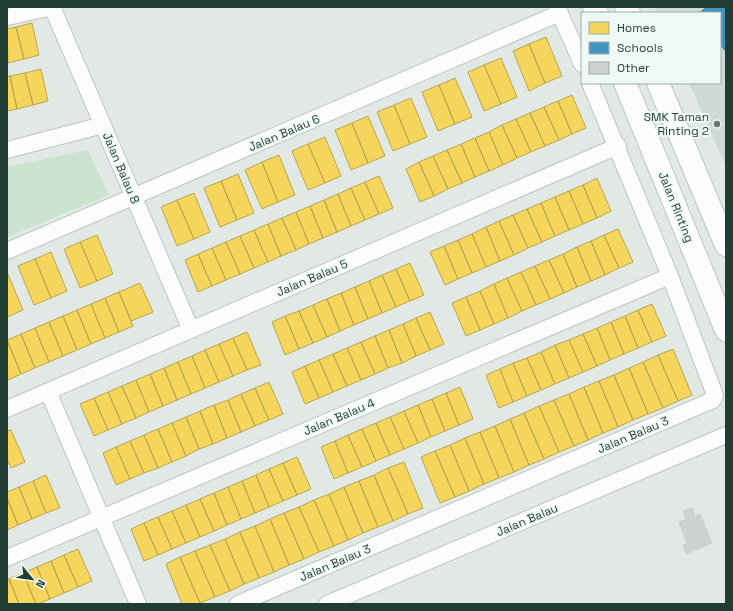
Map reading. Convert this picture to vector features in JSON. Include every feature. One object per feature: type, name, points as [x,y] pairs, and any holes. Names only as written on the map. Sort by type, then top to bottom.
[{"type":"main road","name":"Jalan Rinting","points":[[625,84],[726,330]]},
{"type":"main road","points":[[658,84],[726,245]]},
{"type":"street","points":[[7,17],[52,7]]},
{"type":"street","name":"Jalan Balau 8","points":[[52,7],[191,330]]},
{"type":"street","points":[[559,10],[581,62]]},
{"type":"street","name":"Jalan Balau 6","points":[[7,251],[134,197],[559,10]]},
{"type":"street","name":"Jalan Balau 3","points":[[238,604],[713,400],[715,395],[670,276],[618,146],[590,84]]},
{"type":"street","points":[[7,150],[103,125]]},
{"type":"street","name":"Jalan Balau 5","points":[[7,409],[618,146]]},
{"type":"street","name":"Jalan Balau 4","points":[[7,558],[670,276]]},
{"type":"street","points":[[48,391],[138,604]]},
{"type":"street","name":"Jalan Balau","points":[[327,604],[726,435]]},
{"type":"shaded area","name":"SMK Taman Rinting 2","points":[[655,7],[726,7],[726,166],[689,84],[721,84],[721,12],[658,12]]},
{"type":"green space","points":[[88,150],[109,195],[7,237],[7,167]]},
{"type":"building: Homes","points":[[32,23],[39,55],[24,59],[16,27]]},
{"type":"building: Homes","points":[[16,27],[24,59],[8,63],[7,29]]},
{"type":"building: Homes","points":[[546,37],[562,76],[545,83],[529,44]]},
{"type":"building: Homes","points":[[529,44],[545,83],[529,91],[513,51]]},
{"type":"building: Homes","points":[[501,58],[517,97],[501,104],[484,65]]},
{"type":"building: Homes","points":[[484,65],[501,104],[484,111],[468,72]]},
{"type":"building: Homes","points":[[41,69],[48,101],[33,105],[25,73]]},
{"type":"building: Homes","points":[[25,73],[33,105],[17,109],[10,76]]},
{"type":"building: Homes","points":[[10,76],[17,109],[7,111],[7,77]]},
{"type":"building: Homes","points":[[455,78],[472,117],[455,124],[439,85]]},
{"type":"building: Homes","points":[[439,85],[455,124],[438,131],[422,92]]},
{"type":"building: Homes","points":[[572,95],[586,128],[572,134],[558,101]]},
{"type":"building: Homes","points":[[411,98],[427,137],[410,144],[394,105]]},
{"type":"building: Homes","points":[[558,101],[572,134],[559,140],[544,107]]},
{"type":"building: Homes","points":[[394,105],[410,144],[393,151],[377,112]]},
{"type":"building: Homes","points":[[544,107],[559,140],[545,146],[530,113]]},
{"type":"building: Homes","points":[[530,113],[545,146],[531,152],[516,119]]},
{"type":"building: Homes","points":[[368,116],[385,156],[368,163],[352,123]]},
{"type":"building: Homes","points":[[516,119],[531,152],[517,158],[502,125]]},
{"type":"building: Homes","points":[[352,123],[368,163],[351,170],[335,130]]},
{"type":"building: Homes","points":[[502,125],[517,158],[503,165],[489,132]]},
{"type":"building: Homes","points":[[489,132],[503,165],[489,171],[475,138]]},
{"type":"building: Homes","points":[[325,137],[341,176],[325,183],[308,144]]},
{"type":"building: Homes","points":[[475,138],[489,171],[475,177],[461,144]]},
{"type":"building: Homes","points":[[308,144],[325,183],[308,190],[292,151]]},
{"type":"building: Homes","points":[[461,144],[475,177],[462,183],[447,150]]},
{"type":"building: Homes","points":[[447,150],[462,183],[448,189],[433,156]]},
{"type":"building: Homes","points":[[279,155],[295,195],[278,202],[262,162]]},
{"type":"building: Homes","points":[[433,156],[448,189],[434,196],[419,162]]},
{"type":"building: Homes","points":[[262,162],[278,202],[262,209],[245,170]]},
{"type":"building: Homes","points":[[419,162],[434,196],[420,202],[406,169]]},
{"type":"building: Homes","points":[[238,174],[254,213],[237,220],[221,181]]},
{"type":"building: Homes","points":[[379,176],[393,208],[379,214],[365,182]]},
{"type":"building: Homes","points":[[597,178],[611,211],[597,218],[583,185]]},
{"type":"building: Homes","points":[[221,181],[237,220],[220,227],[204,188]]},
{"type":"building: Homes","points":[[365,182],[379,214],[365,220],[351,188]]},
{"type":"building: Homes","points":[[583,185],[597,218],[583,224],[569,191]]},
{"type":"building: Homes","points":[[351,188],[365,220],[351,226],[338,194]]},
{"type":"building: Homes","points":[[569,191],[583,224],[569,230],[555,197]]},
{"type":"building: Homes","points":[[194,193],[210,232],[194,239],[177,200]]},
{"type":"building: Homes","points":[[338,194],[351,226],[337,232],[324,200]]},
{"type":"building: Homes","points":[[555,197],[569,230],[555,236],[541,203]]},
{"type":"building: Homes","points":[[177,200],[194,239],[177,246],[161,207]]},
{"type":"building: Homes","points":[[324,200],[337,232],[323,238],[310,206]]},
{"type":"building: Homes","points":[[541,203],[555,236],[542,242],[527,209]]},
{"type":"building: Homes","points":[[310,206],[323,238],[309,244],[296,212]]},
{"type":"building: Homes","points":[[527,209],[542,242],[528,248],[513,215]]},
{"type":"building: Homes","points":[[296,212],[309,244],[296,250],[282,218]]},
{"type":"building: Homes","points":[[513,215],[528,248],[514,255],[499,221]]},
{"type":"building: Homes","points":[[282,218],[296,250],[281,256],[268,224]]},
{"type":"building: Homes","points":[[499,221],[514,255],[500,261],[486,227]]},
{"type":"building: Homes","points":[[268,224],[281,256],[268,262],[254,230]]},
{"type":"building: Homes","points":[[486,227],[500,261],[486,267],[472,234]]},
{"type":"building: Homes","points":[[618,229],[633,262],[619,268],[604,235]]},
{"type":"building: Homes","points":[[254,230],[268,262],[254,268],[240,236]]},
{"type":"building: Homes","points":[[472,234],[486,267],[472,273],[458,240]]},
{"type":"building: Homes","points":[[97,235],[113,274],[97,281],[80,242]]},
{"type":"building: Homes","points":[[604,235],[619,268],[605,275],[591,241]]},
{"type":"building: Homes","points":[[240,236],[254,268],[240,274],[226,242]]},
{"type":"building: Homes","points":[[458,240],[472,273],[458,279],[444,246]]},
{"type":"building: Homes","points":[[591,241],[605,275],[591,281],[577,247]]},
{"type":"building: Homes","points":[[80,242],[97,281],[80,288],[64,249]]},
{"type":"building: Homes","points":[[226,242],[240,274],[226,280],[212,248]]},
{"type":"building: Homes","points":[[444,246],[458,279],[445,285],[430,252]]},
{"type":"building: Homes","points":[[577,247],[591,281],[577,287],[563,254]]},
{"type":"building: Homes","points":[[212,248],[226,280],[212,286],[198,254]]},
{"type":"building: Homes","points":[[51,252],[67,291],[51,298],[35,259]]},
{"type":"building: Homes","points":[[198,254],[212,286],[198,292],[185,260]]},
{"type":"building: Homes","points":[[563,254],[577,287],[564,293],[549,260]]},
{"type":"building: Homes","points":[[35,259],[51,298],[34,305],[18,266]]},
{"type":"building: Homes","points":[[549,260],[564,293],[550,299],[535,266]]},
{"type":"building: Homes","points":[[410,263],[424,295],[410,301],[396,269]]},
{"type":"building: Homes","points":[[535,266],[550,299],[536,305],[521,272]]},
{"type":"building: Homes","points":[[396,269],[410,301],[396,307],[382,275]]},
{"type":"building: Homes","points":[[7,272],[23,310],[7,317]]},
{"type":"building: Homes","points":[[521,272],[536,305],[522,311],[507,278]]},
{"type":"building: Homes","points":[[382,275],[396,307],[382,313],[369,281]]},
{"type":"building: Homes","points":[[507,278],[522,311],[508,318],[494,284]]},
{"type":"building: Homes","points":[[369,281],[382,313],[368,319],[355,287]]},
{"type":"building: Homes","points":[[140,283],[153,312],[131,321],[119,292]]},
{"type":"building: Homes","points":[[494,284],[508,318],[494,324],[480,291]]},
{"type":"building: Homes","points":[[355,287],[368,319],[354,325],[341,293]]},
{"type":"building: Homes","points":[[480,291],[494,324],[480,330],[466,297]]},
{"type":"building: Homes","points":[[119,292],[133,326],[119,332],[105,298]]},
{"type":"building: Homes","points":[[341,293],[354,325],[340,331],[327,299]]},
{"type":"building: Homes","points":[[466,297],[480,330],[466,336],[452,303]]},
{"type":"building: Homes","points":[[105,298],[119,332],[105,338],[91,304]]},
{"type":"building: Homes","points":[[327,299],[340,331],[327,337],[313,305]]},
{"type":"building: Homes","points":[[91,304],[105,338],[91,344],[77,310]]},
{"type":"building: Homes","points":[[652,304],[666,336],[652,342],[638,310]]},
{"type":"building: Homes","points":[[313,305],[327,337],[313,343],[299,311]]},
{"type":"building: Homes","points":[[77,310],[91,344],[77,350],[63,316]]},
{"type":"building: Homes","points":[[638,310],[652,342],[638,348],[625,316]]},
{"type":"building: Homes","points":[[299,311],[313,343],[299,349],[285,316]]},
{"type":"building: Homes","points":[[430,312],[444,344],[430,350],[416,318]]},
{"type":"building: Homes","points":[[63,316],[77,350],[63,356],[49,322]]},
{"type":"building: Homes","points":[[285,316],[299,349],[285,355],[272,322]]},
{"type":"building: Homes","points":[[625,316],[638,348],[624,354],[611,322]]},
{"type":"building: Homes","points":[[416,318],[430,350],[416,356],[403,324]]},
{"type":"building: Homes","points":[[49,322],[63,356],[49,362],[35,328]]},
{"type":"building: Homes","points":[[611,322],[624,354],[610,360],[597,328]]},
{"type":"building: Homes","points":[[403,324],[416,356],[402,363],[389,330]]},
{"type":"building: Homes","points":[[35,328],[49,362],[35,368],[21,334]]},
{"type":"building: Homes","points":[[597,328],[610,360],[597,366],[583,334]]},
{"type":"building: Homes","points":[[389,330],[402,363],[388,368],[375,336]]},
{"type":"building: Homes","points":[[247,332],[261,365],[247,370],[233,338]]},
{"type":"building: Homes","points":[[21,334],[35,368],[21,374],[7,340]]},
{"type":"building: Homes","points":[[583,334],[597,366],[583,372],[569,340]]},
{"type":"building: Homes","points":[[375,336],[388,368],[375,374],[361,342]]},
{"type":"building: Homes","points":[[233,338],[247,370],[233,376],[219,344]]},
{"type":"building: Homes","points":[[7,340],[21,374],[8,380],[7,378]]},
{"type":"building: Homes","points":[[569,340],[583,372],[569,378],[555,345]]},
{"type":"building: Homes","points":[[361,342],[375,374],[361,380],[347,348]]},
{"type":"building: Homes","points":[[219,344],[233,376],[219,382],[205,350]]},
{"type":"building: Homes","points":[[555,345],[569,378],[555,384],[541,352]]},
{"type":"building: Homes","points":[[347,348],[361,380],[347,386],[333,354]]},
{"type":"building: Homes","points":[[673,349],[692,395],[678,401],[658,355]]},
{"type":"building: Homes","points":[[205,350],[219,382],[205,388],[192,356]]},
{"type":"building: Homes","points":[[541,352],[555,384],[541,390],[527,358]]},
{"type":"building: Homes","points":[[333,354],[347,386],[333,392],[319,360]]},
{"type":"building: Homes","points":[[658,355],[678,401],[663,408],[643,362]]},
{"type":"building: Homes","points":[[192,356],[205,388],[191,394],[178,362]]},
{"type":"building: Homes","points":[[527,358],[541,390],[527,396],[513,363]]},
{"type":"building: Homes","points":[[319,360],[333,392],[319,398],[305,366]]},
{"type":"building: Homes","points":[[178,362],[191,394],[177,400],[164,368]]},
{"type":"building: Homes","points":[[643,362],[663,408],[648,414],[629,368]]},
{"type":"building: Homes","points":[[513,363],[527,396],[513,402],[500,369]]},
{"type":"building: Homes","points":[[305,366],[319,398],[305,404],[292,372]]},
{"type":"building: Homes","points":[[164,368],[177,400],[163,406],[150,374]]},
{"type":"building: Homes","points":[[629,368],[648,414],[633,420],[614,375]]},
{"type":"building: Homes","points":[[500,369],[513,402],[499,408],[486,375]]},
{"type":"building: Homes","points":[[150,374],[163,406],[149,412],[136,380]]},
{"type":"building: Homes","points":[[614,375],[633,420],[618,427],[599,381]]},
{"type":"building: Homes","points":[[136,380],[149,412],[136,418],[122,386]]},
{"type":"building: Homes","points":[[599,381],[618,427],[603,433],[584,387]]},
{"type":"building: Homes","points":[[269,382],[283,414],[269,420],[255,388]]},
{"type":"building: Homes","points":[[122,386],[136,418],[122,424],[108,392]]},
{"type":"building: Homes","points":[[460,387],[473,419],[459,425],[446,393]]},
{"type":"building: Homes","points":[[584,387],[603,433],[588,440],[569,394]]},
{"type":"building: Homes","points":[[255,388],[269,420],[255,426],[241,394]]},
{"type":"building: Homes","points":[[108,392],[122,424],[108,430],[94,398]]},
{"type":"building: Homes","points":[[446,393],[459,425],[445,431],[432,399]]},
{"type":"building: Homes","points":[[241,394],[255,426],[241,432],[228,400]]},
{"type":"building: Homes","points":[[569,394],[588,440],[574,446],[554,400]]},
{"type":"building: Homes","points":[[94,398],[108,430],[94,436],[80,404]]},
{"type":"building: Homes","points":[[432,399],[445,431],[431,437],[418,405]]},
{"type":"building: Homes","points":[[228,400],[241,432],[227,438],[214,405]]},
{"type":"building: Homes","points":[[554,400],[574,446],[559,452],[539,406]]},
{"type":"building: Homes","points":[[214,405],[227,438],[213,444],[200,411]]},
{"type":"building: Homes","points":[[418,405],[431,437],[418,443],[404,411]]},
{"type":"building: Homes","points":[[539,406],[559,452],[544,459],[524,413]]},
{"type":"building: Homes","points":[[200,411],[213,444],[199,449],[186,417]]},
{"type":"building: Homes","points":[[404,411],[418,443],[404,449],[390,417]]},
{"type":"building: Homes","points":[[524,413],[544,459],[529,465],[510,419]]},
{"type":"building: Homes","points":[[186,417],[199,449],[186,456],[172,423]]},
{"type":"building: Homes","points":[[390,417],[404,449],[390,455],[376,423]]},
{"type":"building: Homes","points":[[510,419],[529,465],[514,472],[495,426]]},
{"type":"building: Homes","points":[[172,423],[186,456],[172,462],[158,429]]},
{"type":"building: Homes","points":[[376,423],[390,455],[376,461],[362,429]]},
{"type":"building: Homes","points":[[495,426],[514,472],[499,478],[480,432]]},
{"type":"building: Homes","points":[[158,429],[172,462],[158,468],[144,435]]},
{"type":"building: Homes","points":[[362,429],[376,461],[362,467],[348,435]]},
{"type":"building: Homes","points":[[11,430],[25,462],[11,468],[7,459],[7,431]]},
{"type":"building: Homes","points":[[480,432],[499,478],[484,484],[465,438]]},
{"type":"building: Homes","points":[[144,435],[158,468],[144,473],[130,441]]},
{"type":"building: Homes","points":[[348,435],[362,467],[348,473],[335,441]]},
{"type":"building: Homes","points":[[465,438],[484,484],[469,491],[450,445]]},
{"type":"building: Homes","points":[[130,441],[144,473],[130,479],[116,447]]},
{"type":"building: Homes","points":[[335,441],[348,473],[334,479],[321,447]]},
{"type":"building: Homes","points":[[450,445],[469,491],[455,497],[435,451]]},
{"type":"building: Homes","points":[[116,447],[130,479],[116,485],[103,453]]},
{"type":"building: Homes","points":[[435,451],[455,497],[440,503],[421,457]]},
{"type":"building: Homes","points":[[297,457],[311,489],[297,495],[283,463]]},
{"type":"building: Homes","points":[[404,462],[423,508],[408,514],[388,468]]},
{"type":"building: Homes","points":[[283,463],[297,495],[283,501],[269,469]]},
{"type":"building: Homes","points":[[388,468],[408,514],[393,521],[374,475]]},
{"type":"building: Homes","points":[[269,469],[283,501],[269,507],[256,475]]},
{"type":"building: Homes","points":[[46,475],[60,508],[46,513],[33,481]]},
{"type":"building: Homes","points":[[256,475],[269,507],[255,513],[242,481]]},
{"type":"building: Homes","points":[[374,475],[393,521],[378,527],[359,481]]},
{"type":"building: Homes","points":[[33,481],[46,513],[32,519],[19,487]]},
{"type":"building: Homes","points":[[242,481],[255,513],[241,519],[228,487]]},
{"type":"building: Homes","points":[[359,481],[378,527],[363,533],[344,487]]},
{"type":"building: Homes","points":[[19,487],[32,519],[18,525],[7,498],[7,492]]},
{"type":"building: Homes","points":[[228,487],[241,519],[227,525],[214,493]]},
{"type":"building: Homes","points":[[344,487],[363,533],[348,540],[329,494]]},
{"type":"building: Homes","points":[[214,493],[227,525],[214,531],[200,499]]},
{"type":"building: Homes","points":[[329,494],[348,540],[334,546],[314,500]]},
{"type":"building: Homes","points":[[7,498],[18,525],[7,530]]},
{"type":"building: Homes","points":[[200,499],[214,531],[200,537],[186,505]]},
{"type":"building: Homes","points":[[314,500],[334,546],[319,552],[299,507]]},
{"type":"building: Homes","points":[[186,505],[200,537],[186,543],[172,511]]},
{"type":"building: Homes","points":[[299,507],[319,552],[304,559],[284,513]]},
{"type":"building: Homes","points":[[172,511],[186,543],[172,549],[158,517]]},
{"type":"building: Homes","points":[[284,513],[304,559],[289,565],[270,519]]},
{"type":"building: Homes","points":[[158,517],[172,549],[158,555],[144,523]]},
{"type":"building: Homes","points":[[270,519],[289,565],[274,572],[255,526]]},
{"type":"building: Homes","points":[[144,523],[158,555],[144,561],[131,529]]},
{"type":"building: Homes","points":[[255,526],[274,572],[259,578],[240,532]]},
{"type":"building: Homes","points":[[240,532],[259,578],[244,584],[225,539]]},
{"type":"building: Homes","points":[[225,539],[244,584],[230,591],[210,545]]},
{"type":"building: Homes","points":[[210,545],[230,591],[215,597],[195,551]]},
{"type":"building: Homes","points":[[78,549],[92,581],[78,587],[64,555]]},
{"type":"building: Homes","points":[[195,551],[215,597],[200,603],[180,557]]},
{"type":"building: Homes","points":[[64,555],[78,587],[64,593],[51,561]]},
{"type":"building: Homes","points":[[180,557],[200,603],[198,604],[182,604],[166,564]]},
{"type":"building: Homes","points":[[51,561],[64,593],[50,599],[37,567]]},
{"type":"building: Homes","points":[[37,567],[50,599],[36,604],[23,573]]},
{"type":"building: Homes","points":[[23,573],[36,604],[19,604],[9,579]]},
{"type":"building: Homes","points":[[7,579],[9,579],[19,604],[7,604]]},
{"type":"building: Schools","points":[[707,7],[726,7],[726,52],[721,45],[721,12],[700,12]]},
{"type":"building: Other","points":[[692,508],[695,516],[700,514],[712,543],[686,554],[683,545],[687,543],[679,522],[686,519],[683,511]]},
{"type":"place","name":"SMK Taman Rinting 2","points":[[717,124]]}]
